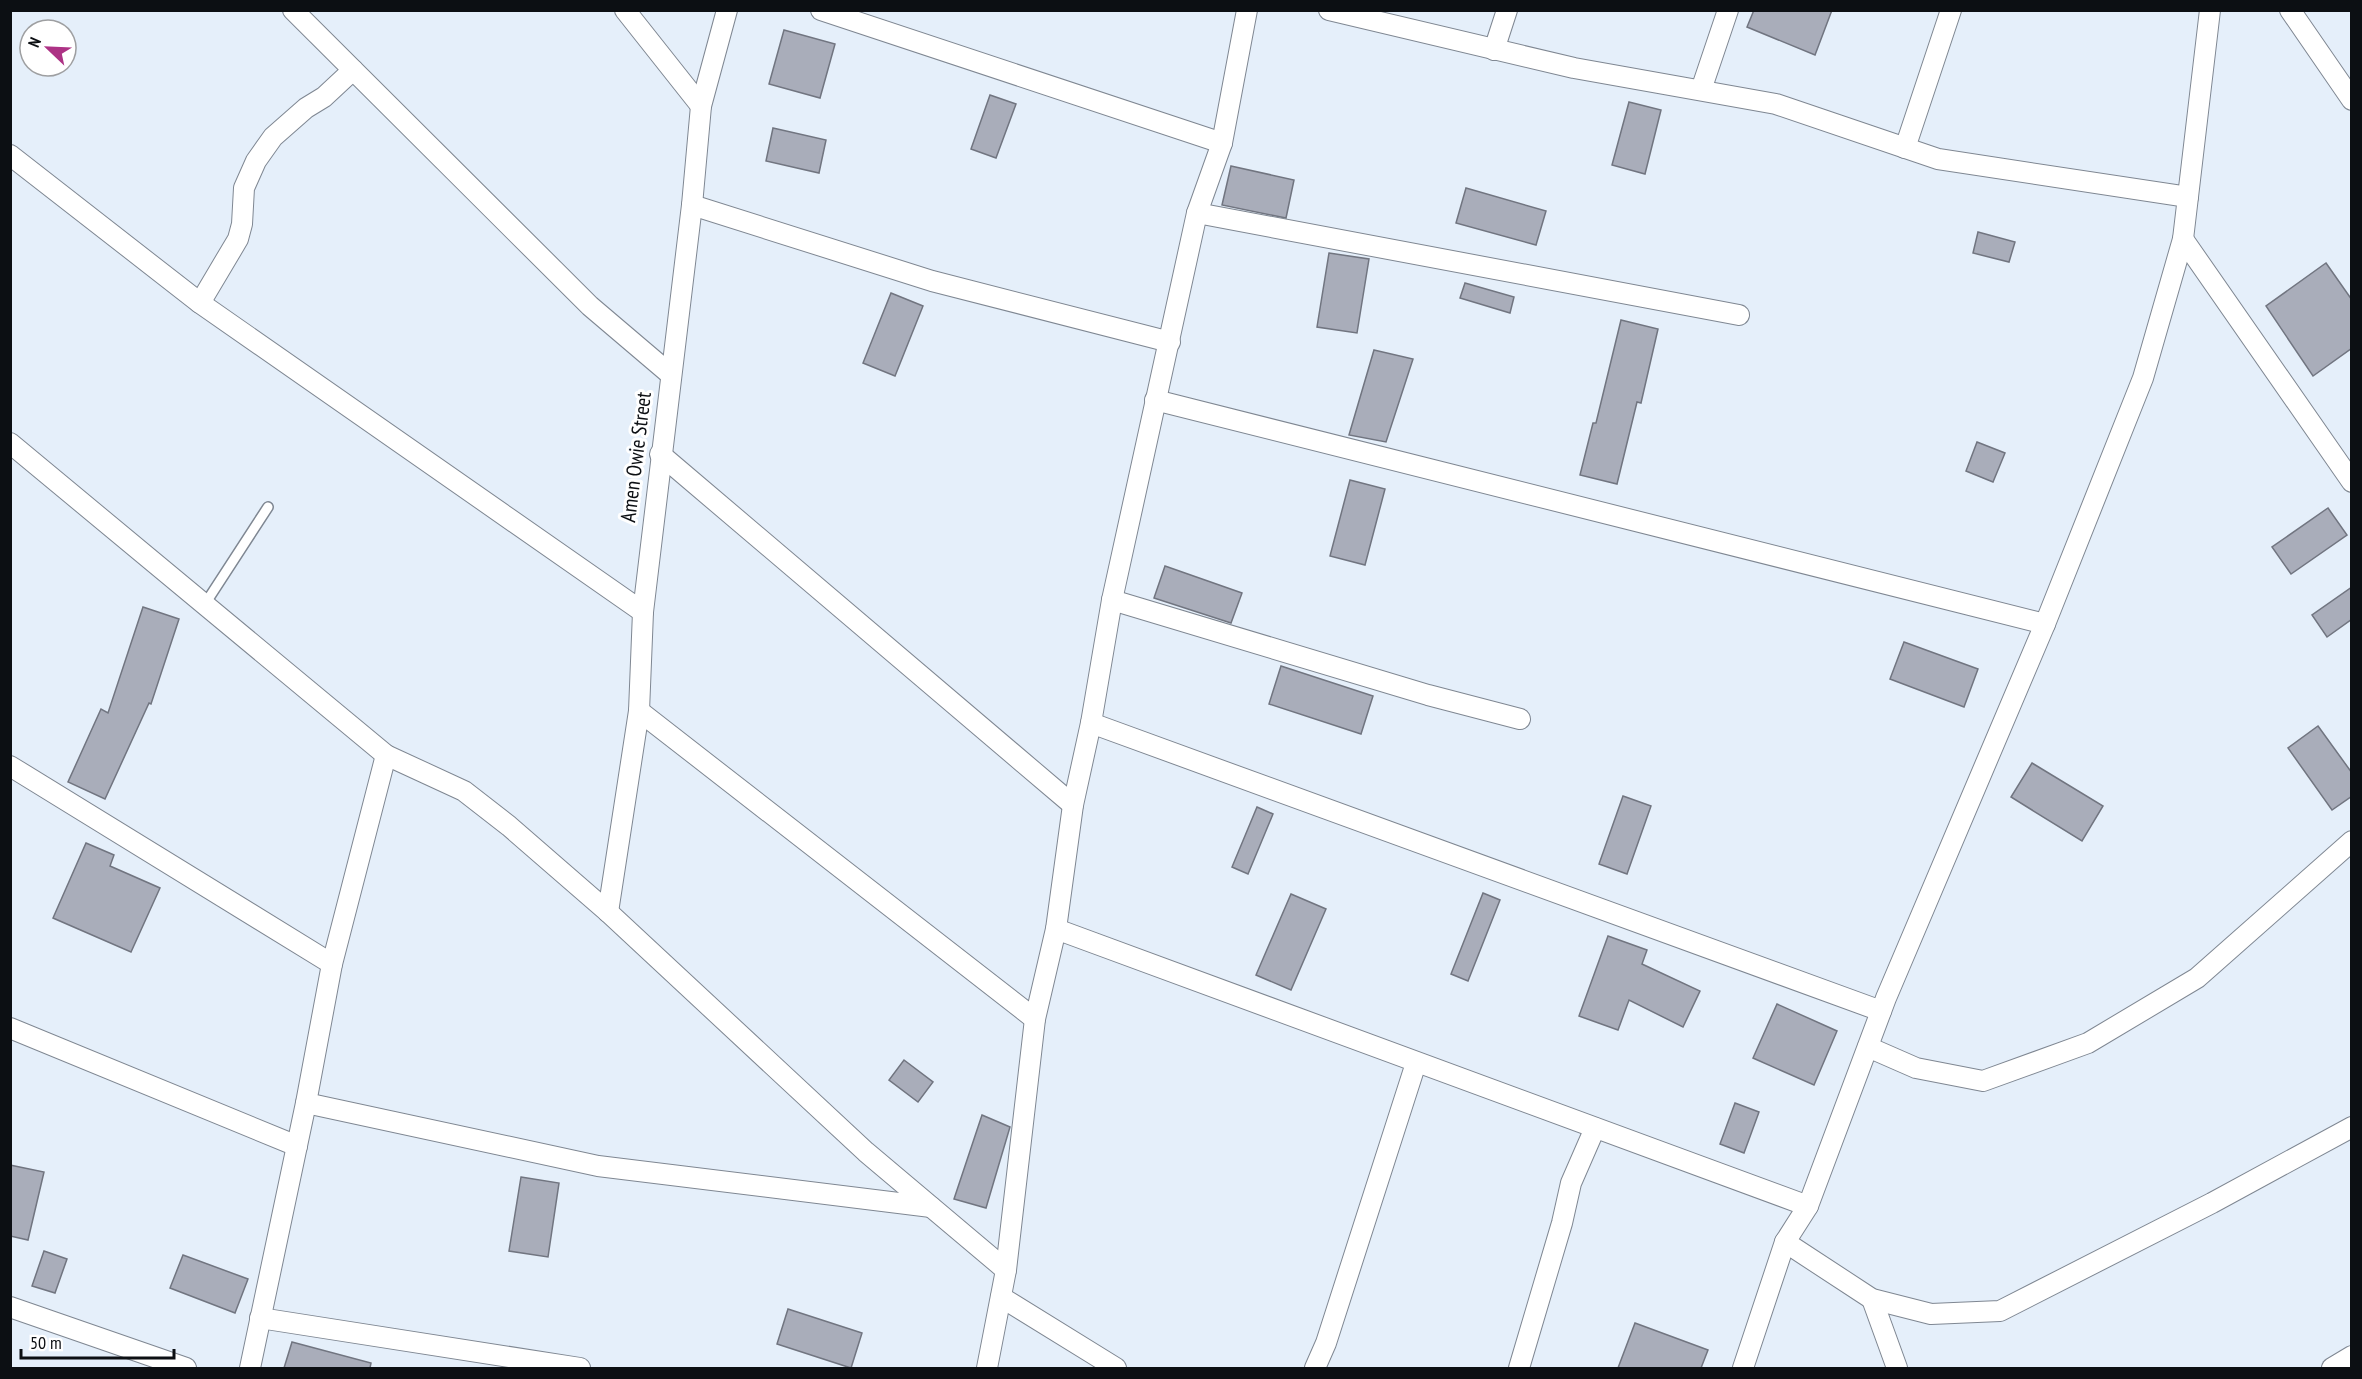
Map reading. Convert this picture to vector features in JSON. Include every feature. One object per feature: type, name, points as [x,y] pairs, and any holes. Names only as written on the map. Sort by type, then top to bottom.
[{"type":"street","points":[[293,10],[590,306],[670,374]]},
{"type":"street","points":[[626,10],[701,106]]},
{"type":"street","name":"Amen Owie Street","points":[[608,912],[639,711],[643,612],[660,454],[692,205],[701,106],[727,10]]},
{"type":"street","points":[[820,10],[1222,143]]},
{"type":"street","points":[[987,1368],[1006,1270],[1035,1019],[1056,929],[1073,805],[1091,723],[1112,600],[1197,213],[1222,143],[1247,10]]},
{"type":"street","points":[[1329,10],[1574,68],[1776,104],[1938,159],[2188,197]]},
{"type":"street","points":[[1494,50],[1507,10]]},
{"type":"street","points":[[1701,90],[1728,10]]},
{"type":"street","points":[[1905,148],[1951,10]]},
{"type":"street","points":[[1743,1368],[1785,1242],[1808,1206],[1881,1011],[2044,624],[2143,378],[2183,239],[2210,10]]},
{"type":"street","points":[[2290,10],[2352,100]]},
{"type":"street","points":[[200,303],[238,239],[242,224],[243,188],[256,161],[273,137],[306,108],[324,97],[353,70]]},
{"type":"street","points":[[10,155],[200,303],[643,612]]},
{"type":"street","points":[[692,205],[932,281],[1170,342]]},
{"type":"street","points":[[1197,213],[1739,315]]},
{"type":"street","points":[[2183,239],[2352,482]]},
{"type":"street","points":[[1155,400],[2044,624]]},
{"type":"street","points":[[10,443],[386,755],[464,791],[509,826],[608,912],[866,1152],[1006,1270]]},
{"type":"street","points":[[660,454],[1073,805]]},
{"type":"street","points":[[1112,600],[1428,695],[1520,719]]},
{"type":"street","points":[[639,711],[1035,1019]]},
{"type":"street","points":[[1091,723],[1881,1011]]},
{"type":"street","points":[[250,1368],[306,1103],[332,964],[386,755]]},
{"type":"street","points":[[10,766],[332,964]]},
{"type":"street","points":[[1868,1047],[1916,1068],[1983,1081],[2088,1043],[2197,978],[2352,841]]},
{"type":"street","points":[[1056,929],[1808,1206]]},
{"type":"street","points":[[10,1028],[297,1146]]},
{"type":"street","points":[[1315,1368],[1326,1343],[1416,1063]]},
{"type":"street","points":[[306,1103],[598,1166],[931,1207]]},
{"type":"street","points":[[1785,1242],[1872,1299],[1931,1314],[2000,1311],[2212,1203],[2352,1127]]},
{"type":"street","points":[[1519,1368],[1562,1223],[1571,1183],[1595,1128]]},
{"type":"street","points":[[1001,1297],[1116,1368]]},
{"type":"street","points":[[1872,1299],[1897,1368]]},
{"type":"street","points":[[10,1307],[186,1368]]},
{"type":"street","points":[[260,1318],[580,1368]]},
{"type":"street","points":[[2332,1368],[2352,1356]]},
{"type":"lane","points":[[205,604],[268,507]]},
{"type":"building","points":[[1754,10],[1832,10],[1815,55],[1747,27]]},
{"type":"building","points":[[784,30],[835,44],[820,98],[769,84]]},
{"type":"building","points":[[990,95],[1016,104],[996,158],[971,149]]},
{"type":"building","points":[[1629,102],[1661,110],[1645,174],[1612,165]]},
{"type":"building","points":[[773,128],[826,140],[819,173],[766,161]]},
{"type":"building","points":[[1231,166],[1294,180],[1286,218],[1222,205]]},
{"type":"building","points":[[1466,188],[1546,211],[1536,245],[1456,223]]},
{"type":"building","points":[[1978,232],[2015,242],[2009,262],[1973,253]]},
{"type":"building","points":[[1329,253],[1369,259],[1357,333],[1317,327]]},
{"type":"building","points":[[2326,263],[2352,300],[2352,348],[2313,376],[2266,306]]},
{"type":"building","points":[[1465,283],[1514,297],[1510,313],[1460,298]]},
{"type":"building","points":[[891,293],[923,306],[895,376],[863,363]]},
{"type":"building","points":[[1621,320],[1658,329],[1641,403],[1637,402],[1617,484],[1580,475],[1593,423],[1596,423]]},
{"type":"building","points":[[1374,350],[1413,359],[1386,442],[1349,435]]},
{"type":"building","points":[[1977,442],[2005,453],[1993,482],[1966,471]]},
{"type":"building","points":[[1350,480],[1385,489],[1365,565],[1330,556]]},
{"type":"building","points":[[2328,508],[2347,535],[2291,574],[2272,547]]},
{"type":"building","points":[[1165,566],[1242,593],[1231,623],[1154,598]]},
{"type":"building","points":[[2352,587],[2352,619],[2327,637],[2312,615]]},
{"type":"building","points":[[143,607],[179,619],[151,704],[149,703],[105,799],[68,782],[101,709],[108,713]]},
{"type":"building","points":[[1904,642],[1978,669],[1964,707],[1890,679]]},
{"type":"building","points":[[1281,666],[1373,696],[1361,734],[1269,704]]},
{"type":"building","points":[[2318,726],[2352,773],[2352,796],[2332,810],[2288,748]]},
{"type":"building","points":[[2032,763],[2103,806],[2082,841],[2011,797]]},
{"type":"building","points":[[1623,796],[1651,806],[1627,874],[1599,864]]},
{"type":"building","points":[[1257,807],[1273,814],[1248,874],[1232,867]]},
{"type":"building","points":[[86,843],[114,855],[110,866],[160,888],[131,952],[53,918]]},
{"type":"building","points":[[1483,893],[1500,900],[1468,981],[1451,974]]},
{"type":"building","points":[[1291,894],[1326,909],[1291,990],[1256,975]]},
{"type":"building","points":[[1608,936],[1647,950],[1642,964],[1700,991],[1683,1027],[1629,1000],[1618,1030],[1579,1016]]},
{"type":"building","points":[[1777,1004],[1837,1031],[1814,1085],[1753,1058]]},
{"type":"building","points":[[904,1060],[933,1082],[918,1102],[889,1080]]},
{"type":"building","points":[[1735,1103],[1759,1112],[1744,1153],[1720,1144]]},
{"type":"building","points":[[982,1115],[1010,1127],[986,1208],[954,1199]]},
{"type":"building","points":[[10,1165],[44,1172],[28,1240],[10,1236]]},
{"type":"building","points":[[521,1177],[559,1183],[548,1257],[509,1251]]},
{"type":"building","points":[[44,1251],[67,1259],[55,1293],[32,1286]]},
{"type":"building","points":[[183,1255],[248,1279],[235,1313],[170,1288]]},
{"type":"building","points":[[788,1309],[862,1333],[851,1368],[777,1344]]},
{"type":"building","points":[[1635,1323],[1708,1350],[1701,1368],[1618,1368]]},
{"type":"building","points":[[292,1342],[371,1363],[370,1368],[284,1368]]}]
